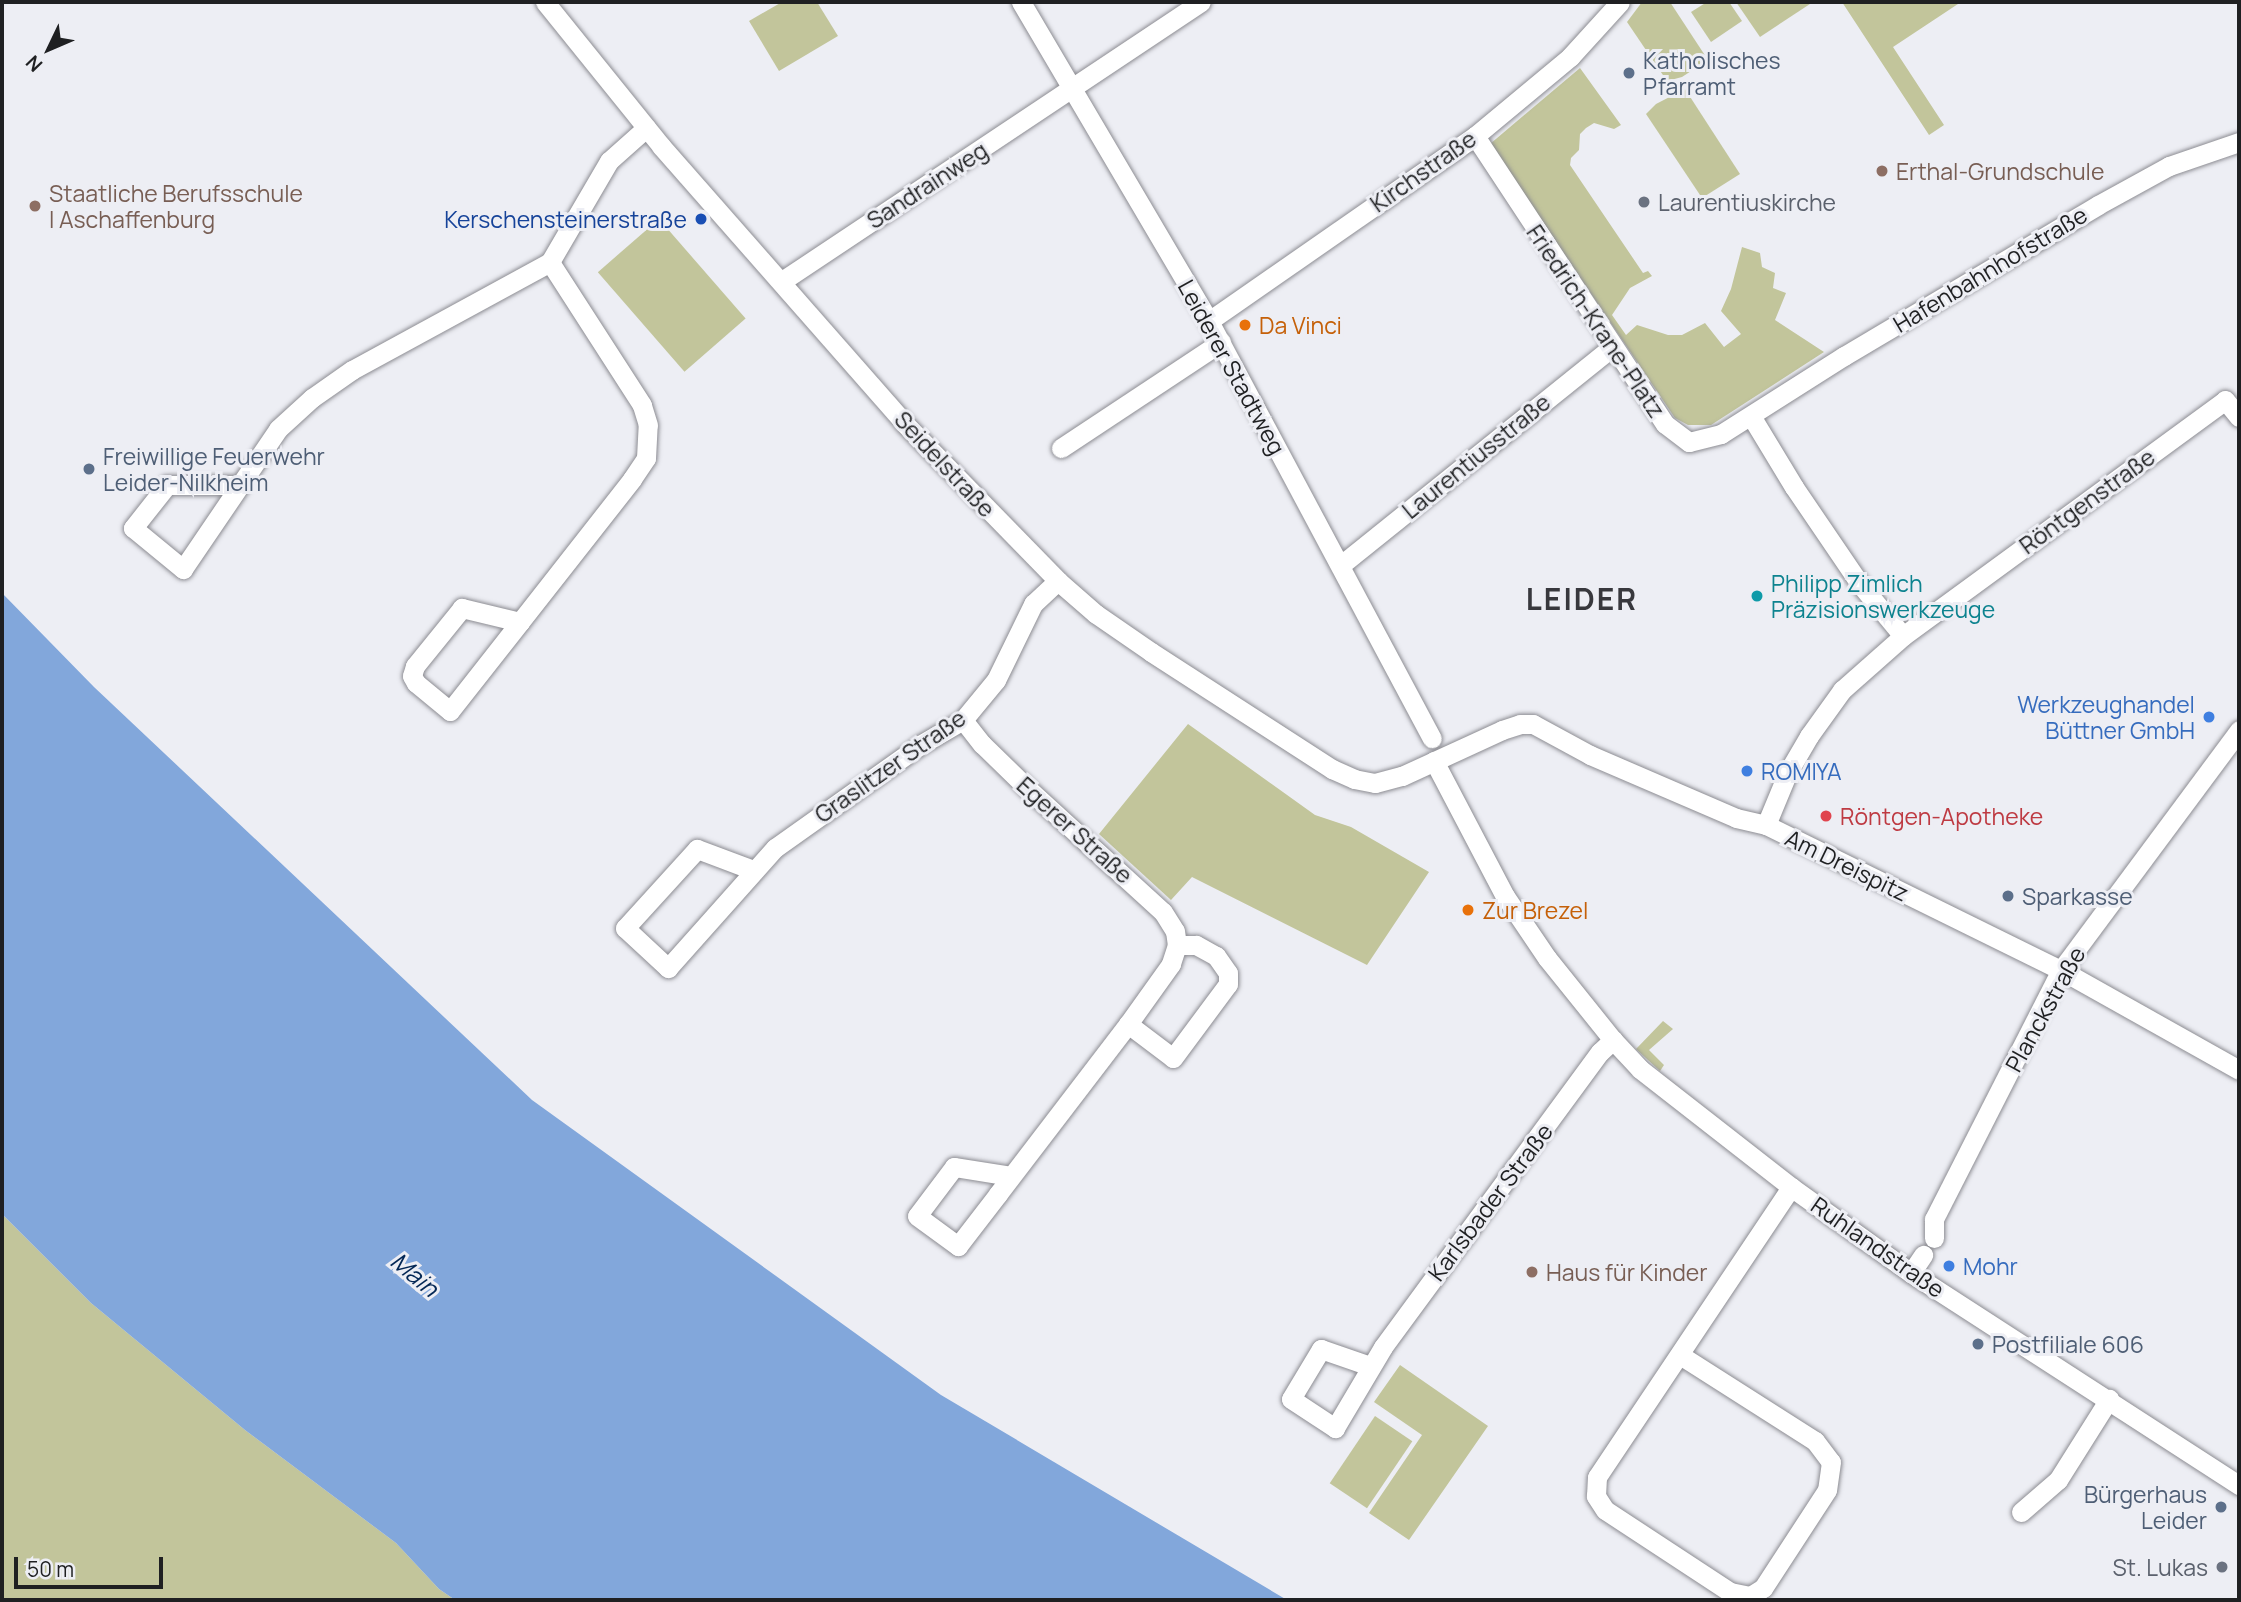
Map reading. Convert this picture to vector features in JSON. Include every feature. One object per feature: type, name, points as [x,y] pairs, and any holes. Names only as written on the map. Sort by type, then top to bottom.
[{"type":"street","name":"Seidelstraße","points":[[545,2],[646,128],[904,422],[1058,581],[1096,614],[1332,769],[1354,779],[1375,783],[1402,776],[1438,760]]},
{"type":"street","name":"Leiderer Stadtweg","points":[[1021,2],[1221,342],[1432,738]]},
{"type":"street","name":"Sandrainweg","points":[[782,281],[1201,2]]},
{"type":"street","name":"Kirchstraße","points":[[1209,321],[1475,136],[1570,57],[1620,2]]},
{"type":"street","points":[[238,485],[166,485],[133,528],[183,569],[278,429],[312,398],[352,370],[550,261],[609,160],[646,128]]},
{"type":"street","name":"Friedrich-Krane-Platz","points":[[1475,136],[1665,424],[1689,442],[1721,434],[1751,416]]},
{"type":"street","name":"Hafenbahnhofstraße","points":[[1751,416],[1844,356],[2098,205],[2169,166],[2239,142]]},
{"type":"street","points":[[520,622],[462,608],[415,666],[412,676],[416,683],[450,711],[520,622],[632,479],[646,458],[649,441],[642,405],[550,261]]},
{"type":"street","points":[[1061,448],[1221,342]]},
{"type":"street","name":"Laurentiusstraße","points":[[1341,565],[1612,347]]},
{"type":"street","name":"Röntgenstraße","points":[[1766,825],[1788,772],[1808,736],[1842,690],[1903,636],[2225,400],[2239,417]]},
{"type":"street","points":[[1751,416],[1794,487],[1860,584],[1903,636]]},
{"type":"street","name":"Graslitzer Straße","points":[[753,870],[697,849],[625,928],[668,968],[775,848],[920,745],[963,720],[996,680],[1033,604],[1058,581]]},
{"type":"street","name":"Egerer Straße","points":[[963,720],[982,744],[1017,779],[1151,898],[1175,931],[1177,944]]},
{"type":"street","name":"Am Dreispitz","points":[[1438,760],[1511,727],[1533,724],[1590,755],[1736,818],[1766,825],[2061,970],[2239,1070]]},
{"type":"street","name":"Planckstraße","points":[[1934,1238],[1934,1219],[2061,970],[2239,730]]},
{"type":"street","points":[[1438,760],[1505,896],[1547,958],[1613,1040]]},
{"type":"street","points":[[1011,1176],[954,1167],[917,1216],[958,1246],[1128,1024],[1171,964],[1177,944],[1196,945],[1216,957],[1228,973],[1228,984],[1173,1059],[1128,1024]]},
{"type":"street","name":"Ruhlandstraße","points":[[1613,1040],[1656,1082],[1791,1186],[1911,1273],[2239,1485]]},
{"type":"street","name":"Karlsbader Straße","points":[[1370,1366],[1600,1052],[1613,1040]]},
{"type":"street","points":[[1680,1355],[1815,1441],[1831,1462],[1827,1490],[1763,1588],[1750,1596],[1730,1592],[1605,1510],[1596,1496],[1597,1477],[1791,1186]]},
{"type":"street","points":[[1911,1273],[1923,1255]]},
{"type":"street","points":[[2021,1512],[2058,1480],[2109,1399]]},
{"type":"green space","points":[[782,2],[817,2],[838,36],[779,71],[749,21]]},
{"type":"green space","points":[[1642,2],[1670,2],[1708,60],[1682,77],[1667,81],[1627,22]]},
{"type":"green space","points":[[1707,2],[1729,2],[1742,21],[1711,42],[1691,12]]},
{"type":"green space","points":[[1736,2],[1813,2],[1760,37]]},
{"type":"green space","points":[[1842,2],[1961,2],[1893,47],[1944,125],[1929,135]]},
{"type":"green space","points":[[1580,68],[1621,125],[1614,129],[1594,123],[1586,128],[1580,134],[1579,150],[1571,158],[1570,165],[1643,273],[1648,271],[1652,276],[1630,288],[1612,315],[1626,335],[1637,325],[1668,335],[1682,335],[1705,323],[1724,347],[1741,334],[1721,311],[1731,289],[1742,247],[1760,253],[1762,267],[1775,273],[1773,288],[1786,293],[1775,320],[1824,352],[1711,425],[1688,425],[1675,418],[1490,144]]},
{"type":"green space","points":[[1685,89],[1740,174],[1702,198],[1646,114],[1656,104]]},
{"type":"green space","points":[[659,219],[746,319],[684,372],[598,272]]},
{"type":"green space","points":[[1188,724],[1315,815],[1351,827],[1429,872],[1367,965],[1192,877],[1171,900],[1099,834]]},
{"type":"green space","points":[[1663,1021],[1673,1029],[1649,1050],[1664,1065],[1660,1071],[1636,1049]]},
{"type":"green space","points":[[2,1214],[91,1303],[245,1430],[396,1543],[439,1589],[455,1600],[2,1600]]},
{"type":"green space","points":[[1400,1365],[1488,1426],[1409,1540],[1369,1513],[1422,1435],[1374,1402]]},
{"type":"green space","points":[[1375,1416],[1412,1441],[1367,1508],[1330,1483]]},
{"type":"water","name":"Main","points":[[2,593],[94,687],[532,1100],[941,1395],[1287,1600],[455,1600],[439,1589],[396,1543],[245,1430],[91,1303],[2,1214]]},
{"type":"place","name":"Katholisches Pfarramt","points":[[1629,73]]},
{"type":"place","name":"Erthal-Grundschule","points":[[1882,171]]},
{"type":"place","name":"Laurentiuskirche","points":[[1644,202]]},
{"type":"place","name":"Staatliche Berufsschule I Aschaffenburg","points":[[35,206]]},
{"type":"place","name":"Kerschensteinerstraße","points":[[701,219]]},
{"type":"place","name":"Da Vinci","points":[[1245,325]]},
{"type":"place","name":"Freiwillige Feuerwehr Leider-Nilkheim","points":[[89,469]]},
{"type":"place","name":"Philipp Zimlich Präzisionswerkzeuge","points":[[1757,596]]},
{"type":"place","name":"Werkzeughandel Büttner GmbH","points":[[2209,717]]},
{"type":"place","name":"ROMIYA","points":[[1747,771]]},
{"type":"place","name":"Röntgen-Apotheke","points":[[1826,816]]},
{"type":"place","name":"Sparkasse","points":[[2008,896]]},
{"type":"place","name":"Zur Brezel","points":[[1468,910]]},
{"type":"place","name":"Mohr","points":[[1949,1266]]},
{"type":"place","name":"Haus für Kinder","points":[[1532,1272]]},
{"type":"place","name":"Postfiliale 606","points":[[1978,1344]]},
{"type":"place","name":"Bürgerhaus Leider","points":[[2221,1507]]},
{"type":"place","name":"St. Lukas","points":[[2222,1567]]},
{"type":"district","name":"LEIDER","points":[[1582,599]]}]
